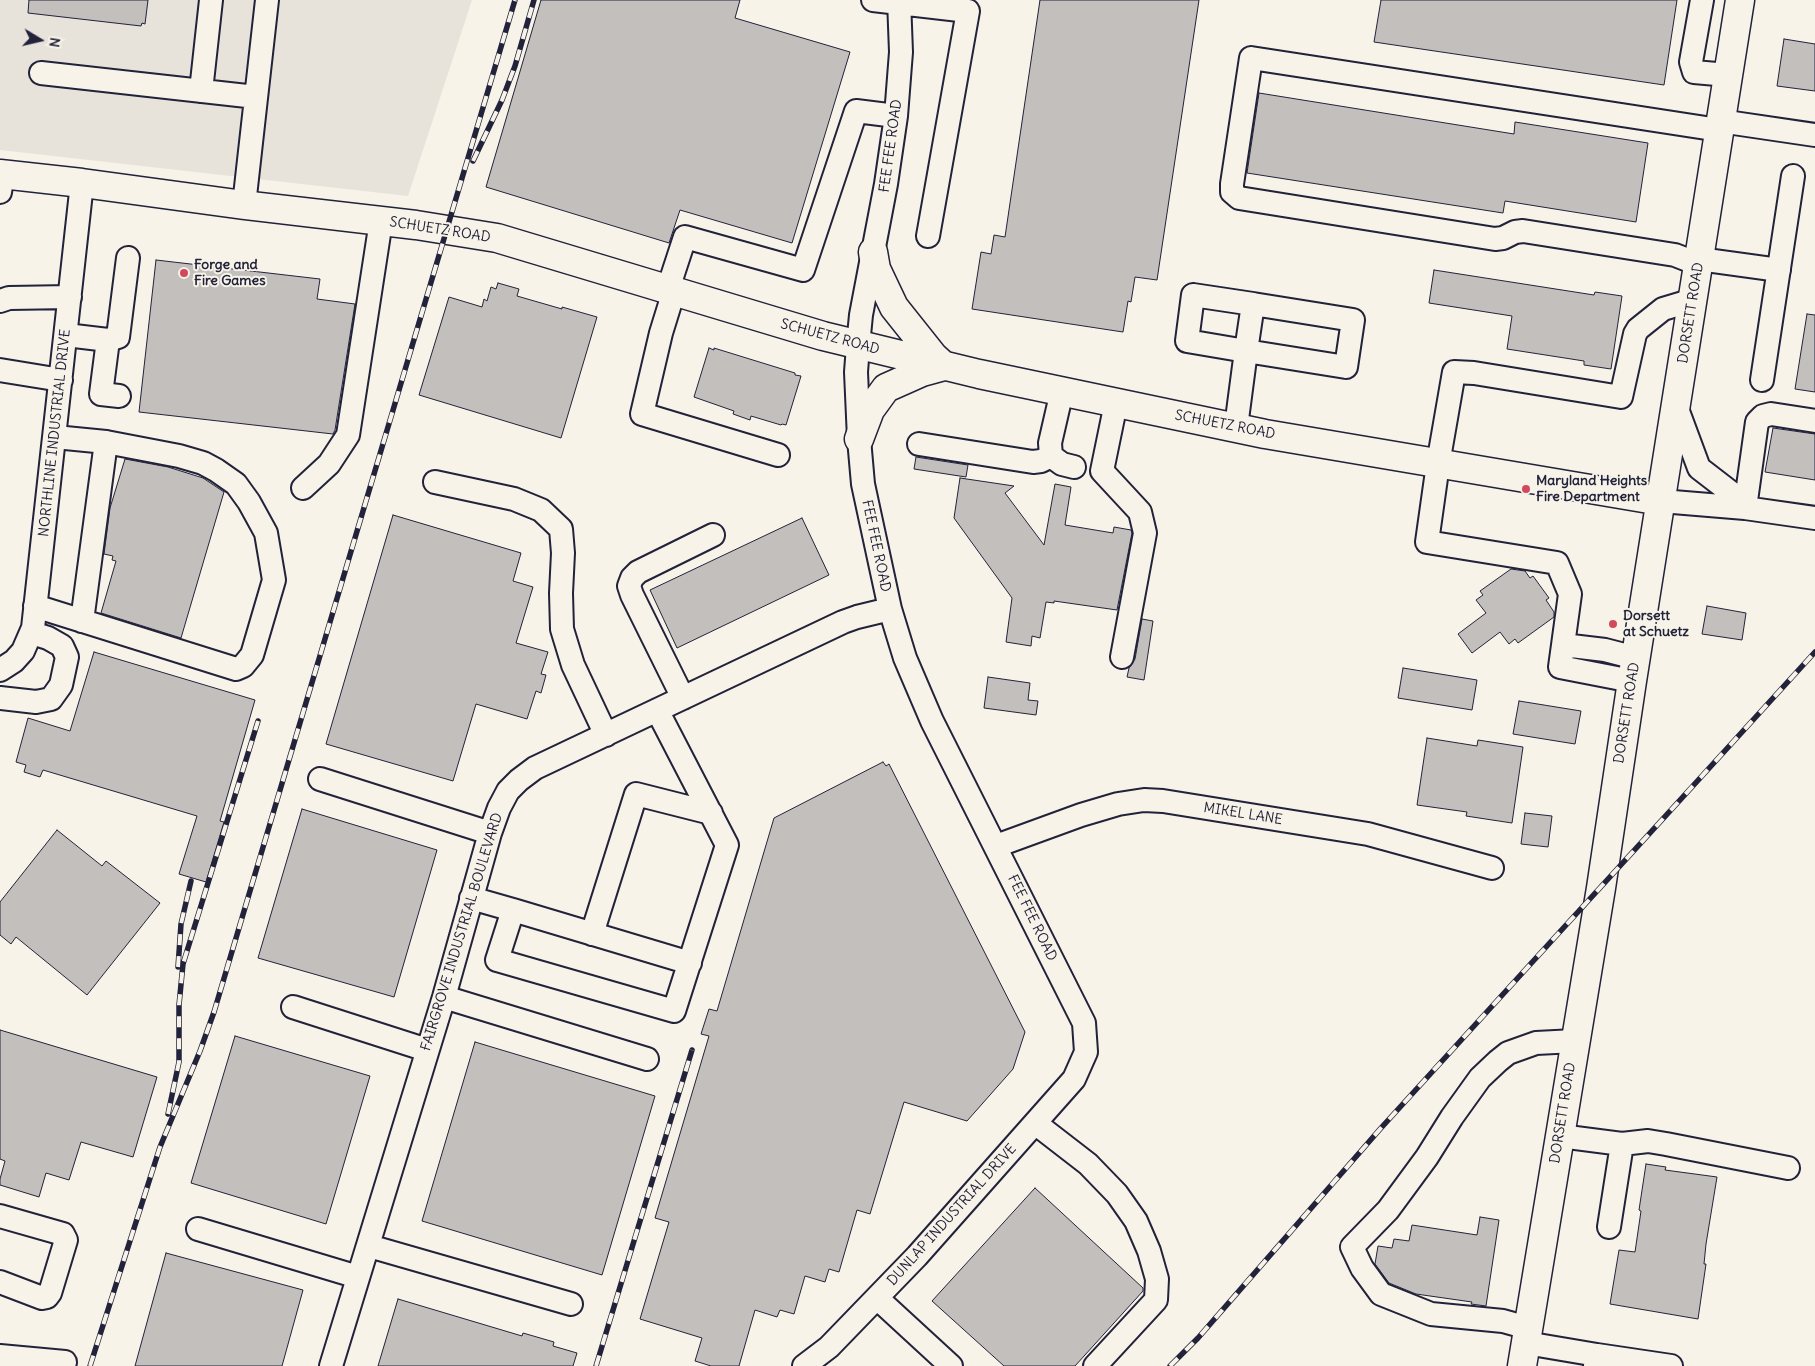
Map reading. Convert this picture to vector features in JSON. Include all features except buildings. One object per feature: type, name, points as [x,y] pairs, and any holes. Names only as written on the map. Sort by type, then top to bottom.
[{"type":"main road","name":"DORSETT ROAD","points":[[1525,1346],[1601,888],[1740,0]]},
{"type":"main road","name":"SCHUETZ ROAD","points":[[1,180],[82,183],[459,231],[497,238],[858,346],[944,366],[1236,428],[1662,501]]},
{"type":"main road","points":[[873,252],[876,269],[894,307],[933,356],[944,366]]},
{"type":"main road","points":[[859,439],[870,410],[886,388],[922,372],[944,366]]},
{"type":"street","points":[[201,91],[211,0]]},
{"type":"street","points":[[244,205],[267,0]]},
{"type":"street","points":[[873,0],[969,5],[928,236]]},
{"type":"street","points":[[1702,0],[1691,62],[1692,67],[1694,72],[1728,75]]},
{"type":"street","name":"FEE FEE ROAD","points":[[899,2],[901,52],[896,116],[886,184],[861,315],[856,372],[863,484],[890,609],[905,658],[932,721],[1084,1023],[1086,1052]]},
{"type":"street","points":[[1779,270],[1698,262],[1675,256],[1523,231],[1495,239],[1239,198],[1232,192],[1232,184],[1251,58],[1720,125],[1815,135]]},
{"type":"street","points":[[42,73],[256,97]]},
{"type":"street","points":[[778,456],[642,414],[685,236],[803,270],[856,111],[896,116]]},
{"type":"street","points":[[1762,380],[1793,176]]},
{"type":"street","name":"NORTHLINE INDUSTRIAL DRIVE","points":[[0,670],[14,662],[24,651],[32,632],[82,183]]},
{"type":"street","points":[[303,488],[329,464],[348,435],[381,221]]},
{"type":"street","points":[[66,335],[108,340],[118,337],[128,258]]},
{"type":"street","points":[[1192,295],[1253,304],[1353,320],[1346,367],[1187,341],[1192,295]]},
{"type":"street","points":[[0,301],[9,298],[70,297]]},
{"type":"street","points":[[1634,669],[1562,656],[1570,594],[1557,563],[1427,542],[1438,464],[1454,372],[1474,373],[1621,397],[1635,334],[1638,329],[1663,309],[1693,300]]},
{"type":"street","points":[[1236,428],[1253,304]]},
{"type":"street","points":[[108,340],[101,394],[119,396]]},
{"type":"street","points":[[0,370],[61,380]]},
{"type":"street","points":[[1062,391],[1050,443],[1051,456],[1062,464],[1074,467]]},
{"type":"street","points":[[1116,402],[1102,471],[1140,512],[1145,532],[1122,657]]},
{"type":"street","points":[[1676,406],[1700,468],[1734,495],[1745,508]]},
{"type":"street","points":[[1745,508],[1757,422],[1763,416],[1771,414],[1815,421]]},
{"type":"street","points":[[36,606],[236,669],[243,666],[252,656],[274,580],[266,533],[249,502],[236,484],[216,470],[203,463],[179,456],[106,442],[54,437]]},
{"type":"street","points":[[82,621],[106,442]]},
{"type":"street","points":[[919,444],[1033,462],[1041,461],[1051,456]]},
{"type":"street","points":[[435,482],[514,499],[541,510],[561,529],[564,553],[562,629],[573,665],[606,735]]},
{"type":"street","points":[[1662,501],[1745,508],[1815,518]]},
{"type":"street","points":[[683,698],[629,586],[632,578],[638,572],[713,535]]},
{"type":"street","name":"FAIRGROVE INDUSTRIAL BOULEVARD","points":[[332,1366],[444,996],[490,833],[499,808],[508,791],[535,768],[843,622],[858,616],[890,609]]},
{"type":"street","points":[[0,698],[36,702],[51,699],[61,684],[67,657],[62,646],[32,632]]},
{"type":"street","points":[[513,910],[497,960],[674,1011],[727,845],[657,710]]},
{"type":"street","points":[[320,779],[490,833]]},
{"type":"street","points":[[592,934],[636,794],[710,814]]},
{"type":"street","name":"MIKEL LANE","points":[[996,846],[1080,815],[1118,804],[1144,800],[1368,834],[1492,868]]},
{"type":"street","points":[[471,898],[690,963]]},
{"type":"street","points":[[444,996],[647,1059]]},
{"type":"street","points":[[293,1007],[427,1050]]},
{"type":"street","points":[[1575,1041],[1536,1043],[1508,1053],[1498,1061],[1480,1078],[1452,1117],[1427,1157],[1388,1210],[1352,1247],[1362,1268],[1381,1294],[1431,1314],[1503,1321],[1525,1346],[1596,1360],[1671,1366]]},
{"type":"street","name":"DUNLAP INDUSTRIAL DRIVE","points":[[804,1366],[829,1347],[917,1256],[1074,1079],[1086,1052]]},
{"type":"street","points":[[1035,1123],[1088,1164],[1117,1194],[1136,1221],[1149,1251],[1157,1279],[1156,1300],[1095,1366]]},
{"type":"street","points":[[1560,1136],[1622,1144],[1648,1141],[1788,1168]]},
{"type":"street","points":[[1609,1227],[1622,1144]]},
{"type":"street","points":[[0,1216],[63,1234],[66,1240],[50,1293],[47,1297],[42,1298],[0,1282]]},
{"type":"street","points":[[198,1229],[358,1277]]},
{"type":"street","points":[[369,1246],[571,1304]]},
{"type":"street","points":[[877,1298],[951,1366]]},
{"type":"street","points":[[0,1356],[65,1362]]},
{"type":"shaded area","points":[[0,0],[472,0],[408,196],[0,150]]},
{"type":"railway","points":[[90,1366],[160,1147],[214,1012],[515,0]]},
{"type":"railway","points":[[473,161],[502,100],[515,66],[534,0]]},
{"type":"railway","points":[[1170,1366],[1198,1338],[1381,1128],[1815,652]]},
{"type":"railway","points":[[168,1114],[179,1062],[179,1005],[183,964],[258,721]]},
{"type":"railway","points":[[178,967],[181,924],[191,881]]},
{"type":"railway","points":[[596,1366],[692,1050]]},
{"type":"place","name":"Forge and Fire Games","points":[[184,273]]},
{"type":"place","name":"Maryland Heights Fire Department","points":[[1526,489]]},
{"type":"place","name":"Dorsett at Schuetz","points":[[1613,624]]}]
